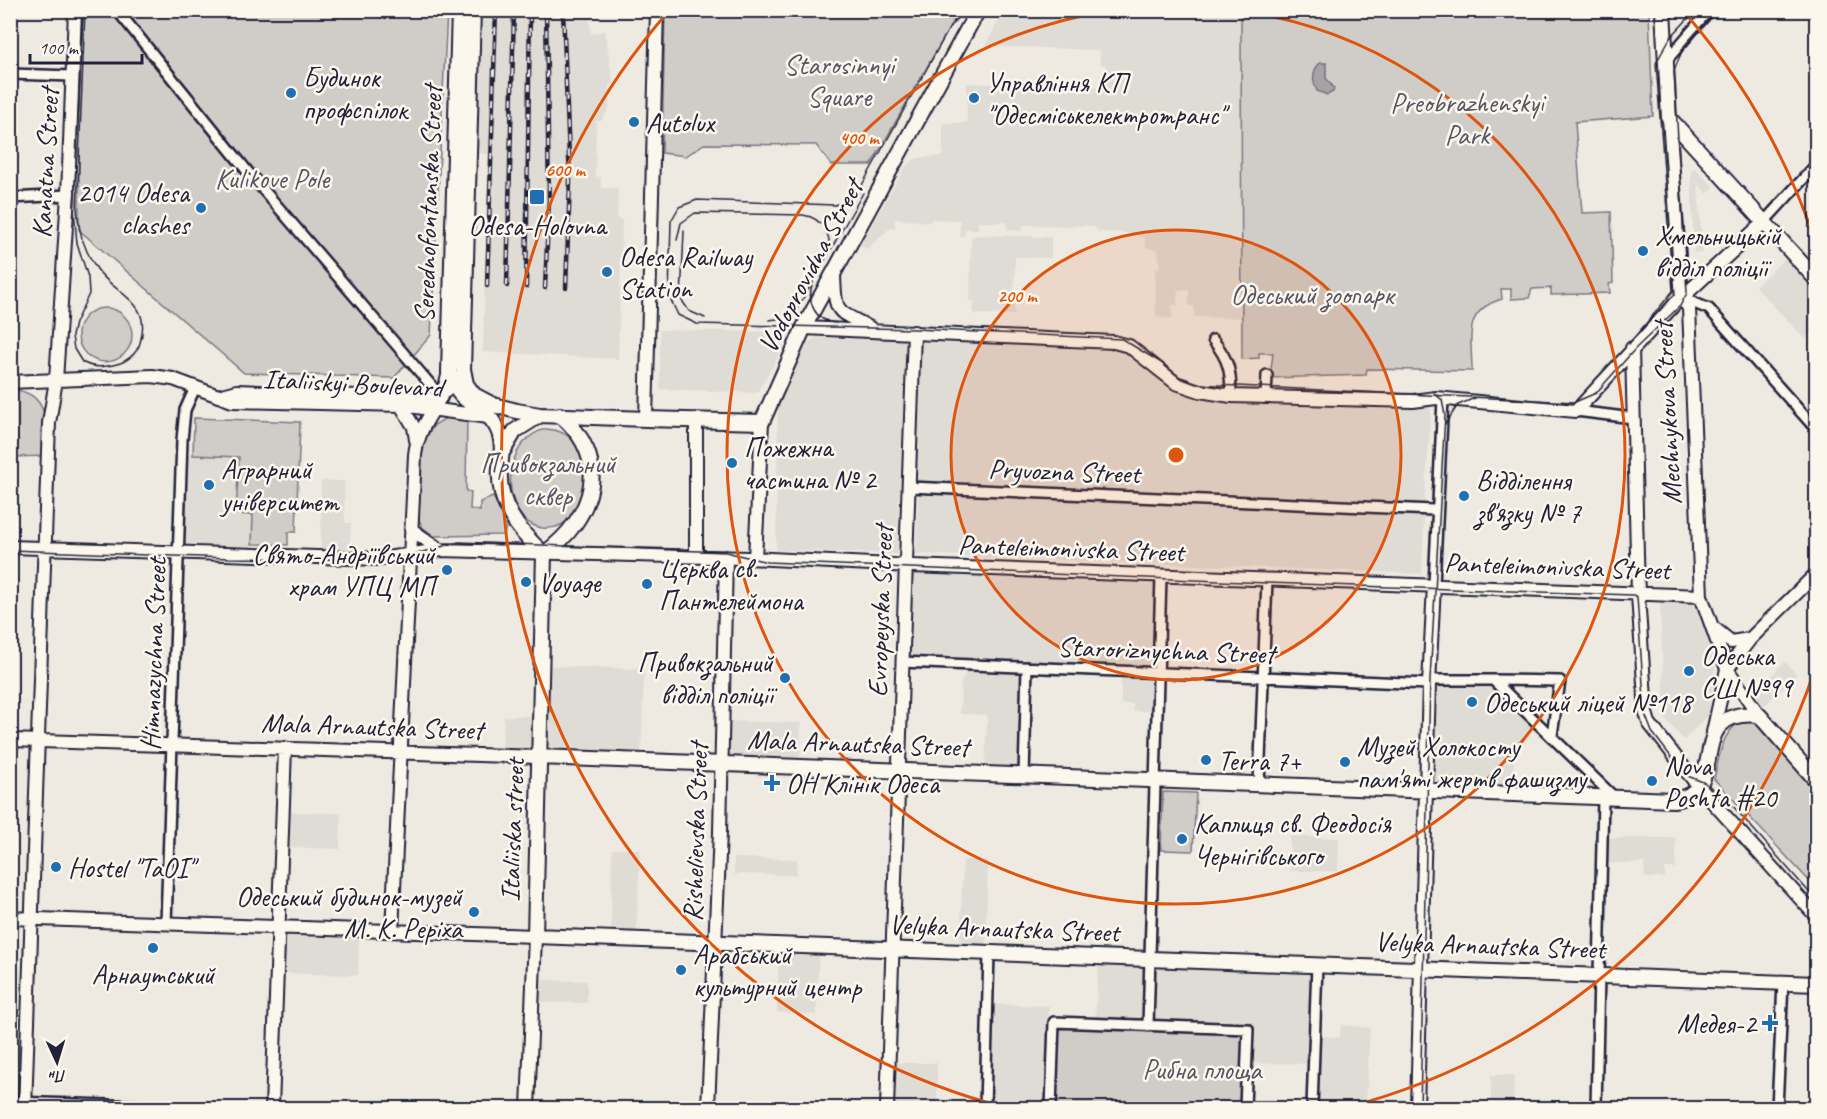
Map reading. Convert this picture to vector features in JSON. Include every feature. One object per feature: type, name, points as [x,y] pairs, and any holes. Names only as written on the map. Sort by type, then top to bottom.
[{"type":"main road","name":"Kanatna Street","points":[[25,1106],[39,741],[39,622],[47,548],[49,423],[56,380],[68,195],[75,10]]},
{"type":"main road","name":"Serednofontanska Street","points":[[446,389],[459,10]]},
{"type":"main road","name":"Serednofontanska Street","points":[[463,369],[473,10]]},
{"type":"main road","points":[[646,419],[657,10]]},
{"type":"main road","name":"Vodoprovidna Street","points":[[762,422],[804,328],[978,10]]},
{"type":"main road","name":"Mechnykova Street","points":[[1663,10],[1664,64],[1682,298],[1689,308],[1701,596],[1727,669],[1759,716],[1816,780]]},
{"type":"main road","points":[[1669,118],[1816,279]]},
{"type":"main road","points":[[804,328],[1114,342],[1130,346],[1176,383],[1211,393],[1443,399],[1576,411],[1632,348],[1763,223]]},
{"type":"main road","points":[[834,274],[835,301],[839,311],[847,318],[874,330]]},
{"type":"main road","name":"Evropeyska Street","points":[[886,1108],[914,332]]},
{"type":"main road","points":[[1632,348],[1638,593],[1649,723],[1699,787],[1816,916]]},
{"type":"main road","points":[[392,931],[408,554],[416,441],[418,433],[435,410],[446,389],[463,369]]},
{"type":"main road","points":[[463,369],[469,389],[481,400],[540,414],[762,422],[755,558]]},
{"type":"main road","name":"Italiiskyi Boulevard","points":[[10,382],[152,376],[172,379],[216,397],[249,401],[399,401],[435,410],[488,417]]},
{"type":"main road","points":[[416,441],[414,427],[399,401],[431,399],[446,389]]},
{"type":"main road","points":[[446,389],[488,417],[497,428],[502,451],[500,485],[504,501],[519,529],[544,554],[563,540],[577,522],[589,497],[592,482],[591,463],[585,442],[560,415]]},
{"type":"main road","points":[[502,451],[515,431],[540,414]]},
{"type":"main road","points":[[696,421],[696,557]]},
{"type":"main road","points":[[411,530],[440,550]]},
{"type":"main road","name":"Panteleimonivska Street","points":[[10,547],[380,559],[440,550],[726,557],[905,566],[1701,596]]},
{"type":"main road","name":"Italiiska street","points":[[528,1108],[535,936],[544,554]]},
{"type":"main road","name":"Rishelievska Street","points":[[708,1108],[722,763],[726,557]]},
{"type":"main road","points":[[1699,787],[1703,782],[1727,669],[1750,639],[1816,574]]},
{"type":"main road","points":[[1417,1108],[1434,585]]},
{"type":"main road","points":[[1708,617],[1725,640],[1739,643],[1750,639]]},
{"type":"main road","points":[[1713,732],[1729,719],[1741,715],[1759,716]]},
{"type":"main road","name":"Mala Arnautska Street","points":[[10,740],[722,763],[1153,782],[1674,800],[1686,797],[1699,787]]},
{"type":"main road","points":[[272,1108],[285,748]]},
{"type":"main road","name":"Velyka Arnautska Street","points":[[10,918],[1816,984]]},
{"type":"street","points":[[117,10],[248,172],[446,389]]},
{"type":"street","points":[[1664,64],[1710,10]]},
{"type":"street","points":[[10,74],[73,75]]},
{"type":"street","points":[[1763,223],[1816,165]]},
{"type":"street","points":[[10,198],[68,195]]},
{"type":"street","points":[[1682,298],[1709,309],[1816,429]]},
{"type":"street","points":[[1213,340],[1226,356],[1232,377],[1231,394]]},
{"type":"street","points":[[1266,395],[1267,375]]},
{"type":"street","name":"Himnazychna Street","points":[[166,924],[183,430],[185,410],[195,388]]},
{"type":"street","points":[[1434,585],[1443,399]]},
{"type":"street","points":[[1576,411],[1633,418]]},
{"type":"street","points":[[1434,585],[1430,576],[1436,426],[1442,419]]},
{"type":"street","name":"Pryvozna Street","points":[[909,487],[1433,510]]},
{"type":"street","points":[[1148,1026],[1153,782],[1161,576]]},
{"type":"street","points":[[1259,785],[1267,580]]},
{"type":"street","name":"Staroriznychna Street","points":[[902,662],[1429,684],[1430,680],[1560,681],[1552,735]]},
{"type":"street","points":[[1024,775],[1027,667]]},
{"type":"street","points":[[1493,680],[1552,735],[1609,798],[1596,1108]]},
{"type":"street","points":[[985,1108],[989,952]]},
{"type":"street","points":[[1312,1108],[1317,964]]},
{"type":"street","points":[[1777,1108],[1783,983]]},
{"type":"street","points":[[1051,1108],[1054,1022],[1248,1029],[1245,1108]]},
{"type":"street","points":[[10,1102],[25,1106],[210,1108]]},
{"type":"shaded area","points":[[481,11],[589,11],[591,34],[605,30],[613,84],[609,85],[609,108],[601,121],[596,121],[595,176],[601,177],[601,188],[618,188],[617,219],[622,220],[618,359],[483,352],[488,154],[478,153]]},
{"type":"shaded area","points":[[1004,11],[1241,11],[1242,318],[1194,317],[1194,306],[1189,306],[1189,290],[1178,290],[1177,305],[1172,305],[1172,319],[1156,317],[1155,269],[1160,269],[1158,250],[1145,247],[1145,238],[1127,233],[1099,232],[1093,226],[1023,225],[1022,231],[1007,230],[1006,222],[978,222],[978,229],[965,229],[964,236],[960,236],[960,220],[931,219],[930,222],[895,219],[895,228],[889,229],[867,249],[860,245],[906,166],[917,158],[943,156],[943,123],[967,123],[967,83],[1105,87],[1106,65],[1100,64],[1100,50],[985,46]]},
{"type":"shaded area","points":[[1320,63],[1326,63],[1326,78],[1334,88],[1333,92],[1327,95],[1317,91],[1314,83],[1314,72]]},
{"type":"shaded area","points":[[1695,168],[1714,187],[1707,194],[1698,183],[1702,253],[1694,253],[1691,171]]},
{"type":"shaded area","points":[[978,235],[1051,237],[1051,258],[1015,257],[1014,315],[973,314],[974,301],[970,301],[971,237]]},
{"type":"shaded area","points":[[1791,253],[1816,281],[1816,328],[1805,339],[1755,286]]},
{"type":"shaded area","points":[[660,330],[775,332],[783,348],[757,393],[660,389]]},
{"type":"shaded area","points":[[816,338],[906,339],[897,554],[776,550],[778,406],[808,342]]},
{"type":"shaded area","points":[[919,341],[1121,349],[1172,388],[1203,398],[1424,402],[1431,410],[1424,507],[1219,500],[915,483]]},
{"type":"shaded area","name":"Аграрний університет","points":[[182,455],[239,457],[236,513],[253,515],[251,556],[179,554]]},
{"type":"shaded area","points":[[321,481],[344,481],[345,523],[351,523],[349,558],[321,557]]},
{"type":"shaded area","points":[[918,492],[1424,513],[1422,574],[916,554]]},
{"type":"shaded area","points":[[906,567],[1159,577],[1157,671],[902,661]]},
{"type":"shaded area","name":"Одеська СШ №99","points":[[1687,601],[1696,605],[1716,659],[1708,715],[1684,740],[1665,719],[1660,606],[1663,602]]},
{"type":"shaded area","points":[[1785,662],[1797,674],[1764,706],[1752,694]]},
{"type":"shaded area","points":[[965,665],[1026,668],[1023,774],[985,773],[987,715],[960,714],[961,680],[964,679]]},
{"type":"shaded area","points":[[543,666],[644,669],[641,759],[541,755]]},
{"type":"shaded area","points":[[1121,671],[1157,673],[1154,711],[1133,711],[1133,704],[1121,704]]},
{"type":"shaded area","name":"Одеський ліцей №118","points":[[1430,680],[1492,680],[1538,724],[1523,743],[1515,742],[1512,793],[1426,789]]},
{"type":"shaded area","points":[[504,716],[539,716],[538,756],[502,754]]},
{"type":"shaded area","points":[[723,721],[801,723],[800,765],[723,763]]},
{"type":"shaded area","points":[[283,812],[341,813],[340,849],[282,847]]},
{"type":"shaded area","points":[[1290,836],[1339,838],[1338,871],[1290,871]]},
{"type":"shaded area","points":[[1603,838],[1676,838],[1676,868],[1665,868],[1665,878],[1645,878],[1644,863],[1603,863]]},
{"type":"shaded area","points":[[612,849],[640,849],[636,940],[611,939]]},
{"type":"shaded area","points":[[734,858],[797,859],[796,875],[734,874]]},
{"type":"shaded area","points":[[963,860],[988,860],[985,951],[960,950]]},
{"type":"shaded area","points":[[276,928],[359,930],[358,975],[275,973]]},
{"type":"shaded area","points":[[779,947],[819,949],[816,1015],[777,1012]]},
{"type":"shaded area","points":[[1099,958],[1316,964],[1313,1064],[1250,1063],[1095,1022]]},
{"type":"shaded area","points":[[534,980],[587,981],[587,1003],[533,1002]]},
{"type":"shaded area","points":[[985,1004],[1049,1006],[1046,1108],[981,1108]]},
{"type":"shaded area","points":[[11,1011],[28,1012],[25,1102],[11,1101]]},
{"type":"shaded area","points":[[1341,1025],[1370,1028],[1366,1108],[1314,1108],[1316,1036],[1340,1037]]},
{"type":"shaded area","points":[[889,1063],[937,1063],[937,1108],[887,1108]]},
{"type":"shaded area","points":[[1491,1075],[1514,1075],[1513,1108],[1491,1108]]},
{"type":"green space","name":"Starosinnyi Square","points":[[665,10],[959,11],[871,165],[831,165],[816,145],[704,144],[686,156],[662,153]]},
{"type":"green space","name":"Kulikove Pole","points":[[83,11],[447,11],[431,335],[394,378],[244,373],[79,230],[79,110]]},
{"type":"green space","name":"Preobrazhenskyi Park","points":[[1241,11],[1649,11],[1653,116],[1575,122],[1582,213],[1611,212],[1613,283],[1609,284],[1610,293],[1551,295],[1551,288],[1532,289],[1529,298],[1511,299],[1511,289],[1501,289],[1502,299],[1489,304],[1475,318],[1471,336],[1472,371],[1367,369],[1366,375],[1270,378],[1273,353],[1259,353],[1259,358],[1242,359]]},
{"type":"green space","points":[[105,308],[115,310],[124,316],[130,325],[132,335],[130,345],[124,354],[115,360],[105,362],[95,360],[86,354],[80,345],[78,335],[80,325],[86,316],[95,310]]},
{"type":"green space","points":[[10,390],[23,391],[39,403],[44,412],[48,433],[48,456],[11,457]]},
{"type":"green space","points":[[194,418],[300,422],[296,532],[288,532],[288,545],[252,544],[253,515],[236,514],[239,457],[193,455]]},
{"type":"green space","points":[[446,418],[467,418],[466,491],[471,492],[470,509],[480,511],[480,502],[493,497],[507,523],[504,535],[434,536],[422,527],[417,514],[420,447],[434,425]]},
{"type":"green space","name":"Привокзальний сквер","points":[[545,429],[565,434],[578,446],[584,463],[586,482],[581,500],[572,516],[559,526],[542,528],[529,523],[519,513],[511,489],[511,477],[512,464],[524,442],[533,434]]},
{"type":"green space","points":[[1747,719],[1757,721],[1816,792],[1816,888],[1714,779],[1723,743],[1738,723]]},
{"type":"green space","points":[[1163,792],[1196,793],[1193,851],[1161,850]]},
{"type":"green space","name":"Рибна площа","points":[[1054,1022],[1248,1029],[1245,1108],[1051,1108]]},
{"type":"tram line","points":[[83,10],[74,209],[77,243],[88,277],[89,294],[75,323],[72,336],[74,349],[82,362],[100,367],[117,364],[132,356],[139,347],[143,328],[137,307],[105,278],[92,262],[85,248],[79,226],[77,209],[85,10]]},
{"type":"tram line","points":[[964,10],[950,27],[857,194],[845,202],[834,205],[697,200],[679,207],[671,221],[669,296],[678,315],[697,324],[914,329],[1122,339],[1160,362],[1180,378],[1196,384],[1575,402],[1596,393],[1636,348],[1680,306],[1687,293],[1674,71],[1684,46],[1716,10]]},
{"type":"tram line","points":[[1629,344],[1673,291],[1656,63],[1670,38],[1696,10]]},
{"type":"tram line","points":[[769,320],[785,318],[797,309],[863,193]]},
{"type":"tram line","points":[[677,240],[681,223],[695,213],[803,215],[817,220],[826,230],[829,243],[827,257]]},
{"type":"tram line","points":[[684,231],[681,299],[689,311],[705,318]]},
{"type":"tram line","points":[[813,282],[811,303],[814,309],[822,318],[836,323]]},
{"type":"tram line","points":[[1420,1108],[1430,680],[1445,415],[1442,400],[1434,393]]},
{"type":"tram line","points":[[1445,424],[1458,405],[1475,398]]},
{"type":"tram line","points":[[10,550],[229,558],[393,560],[459,542],[726,552],[767,562],[1267,583],[1633,595],[1637,597],[1645,714],[1652,732],[1685,775],[1703,782],[1724,796],[1816,900]]},
{"type":"railway","points":[[487,286],[496,10]]},
{"type":"railway","points":[[507,286],[514,10]]},
{"type":"railway","points":[[526,287],[530,10]]},
{"type":"railway","points":[[545,288],[549,199],[546,10]]},
{"type":"railway","points":[[563,10],[570,182],[566,288]]},
{"type":"place","name":"Будинок профспілок","points":[[291,93]]},
{"type":"place","name":"Управління КП \"Одесміськелектротранс\"","points":[[974,98]]},
{"type":"place","name":"Autolux","points":[[634,122]]},
{"type":"place","name":"Odesa-Holovna","points":[[537,197]]},
{"type":"place","name":"2014 Odesa clashes","points":[[201,208]]},
{"type":"place","name":"Хмельницькій відділ поліції","points":[[1643,251]]},
{"type":"place","name":"Odesa Railway Station","points":[[607,272]]},
{"type":"place","name":"Пожежна частина № 2","points":[[732,463]]},
{"type":"place","name":"Аграрний університет","points":[[209,485]]},
{"type":"place","name":"Відділення зв'язку № 7","points":[[1464,496]]},
{"type":"place","name":"Свято-Андріївський храм УПЦ МП","points":[[447,570]]},
{"type":"place","name":"Voyage","points":[[526,582]]},
{"type":"place","name":"Церква св. Пантелеймона","points":[[647,584]]},
{"type":"place","name":"Одеська СШ №99","points":[[1689,671]]},
{"type":"place","name":"Привокзальний відділ поліції","points":[[785,678]]},
{"type":"place","name":"Одеський ліцей №118","points":[[1472,702]]},
{"type":"place","name":"Terra 7+","points":[[1206,760]]},
{"type":"place","name":"Музей Холокосту пам'яті жертв фашизму","points":[[1345,762]]},
{"type":"place","name":"Nova Poshta #20","points":[[1652,781]]},
{"type":"place","name":"ОН Клінік Одеса","points":[[772,783]]},
{"type":"place","name":"Каплиця св. Феодосія Чернігівського","points":[[1182,839]]},
{"type":"place","name":"Hostel \"TaOI\"","points":[[56,867]]},
{"type":"place","name":"Одеський будинок-музей М. К. Реріха","points":[[474,912]]},
{"type":"place","name":"Арнаутський","points":[[153,948]]},
{"type":"place","name":"Арабський культурний центр","points":[[681,970]]},
{"type":"place","name":"Медея-2","points":[[1770,1023]]},
{"type":"park label","name":"Одеський зоопарк","points":[[1312,294]]}]
